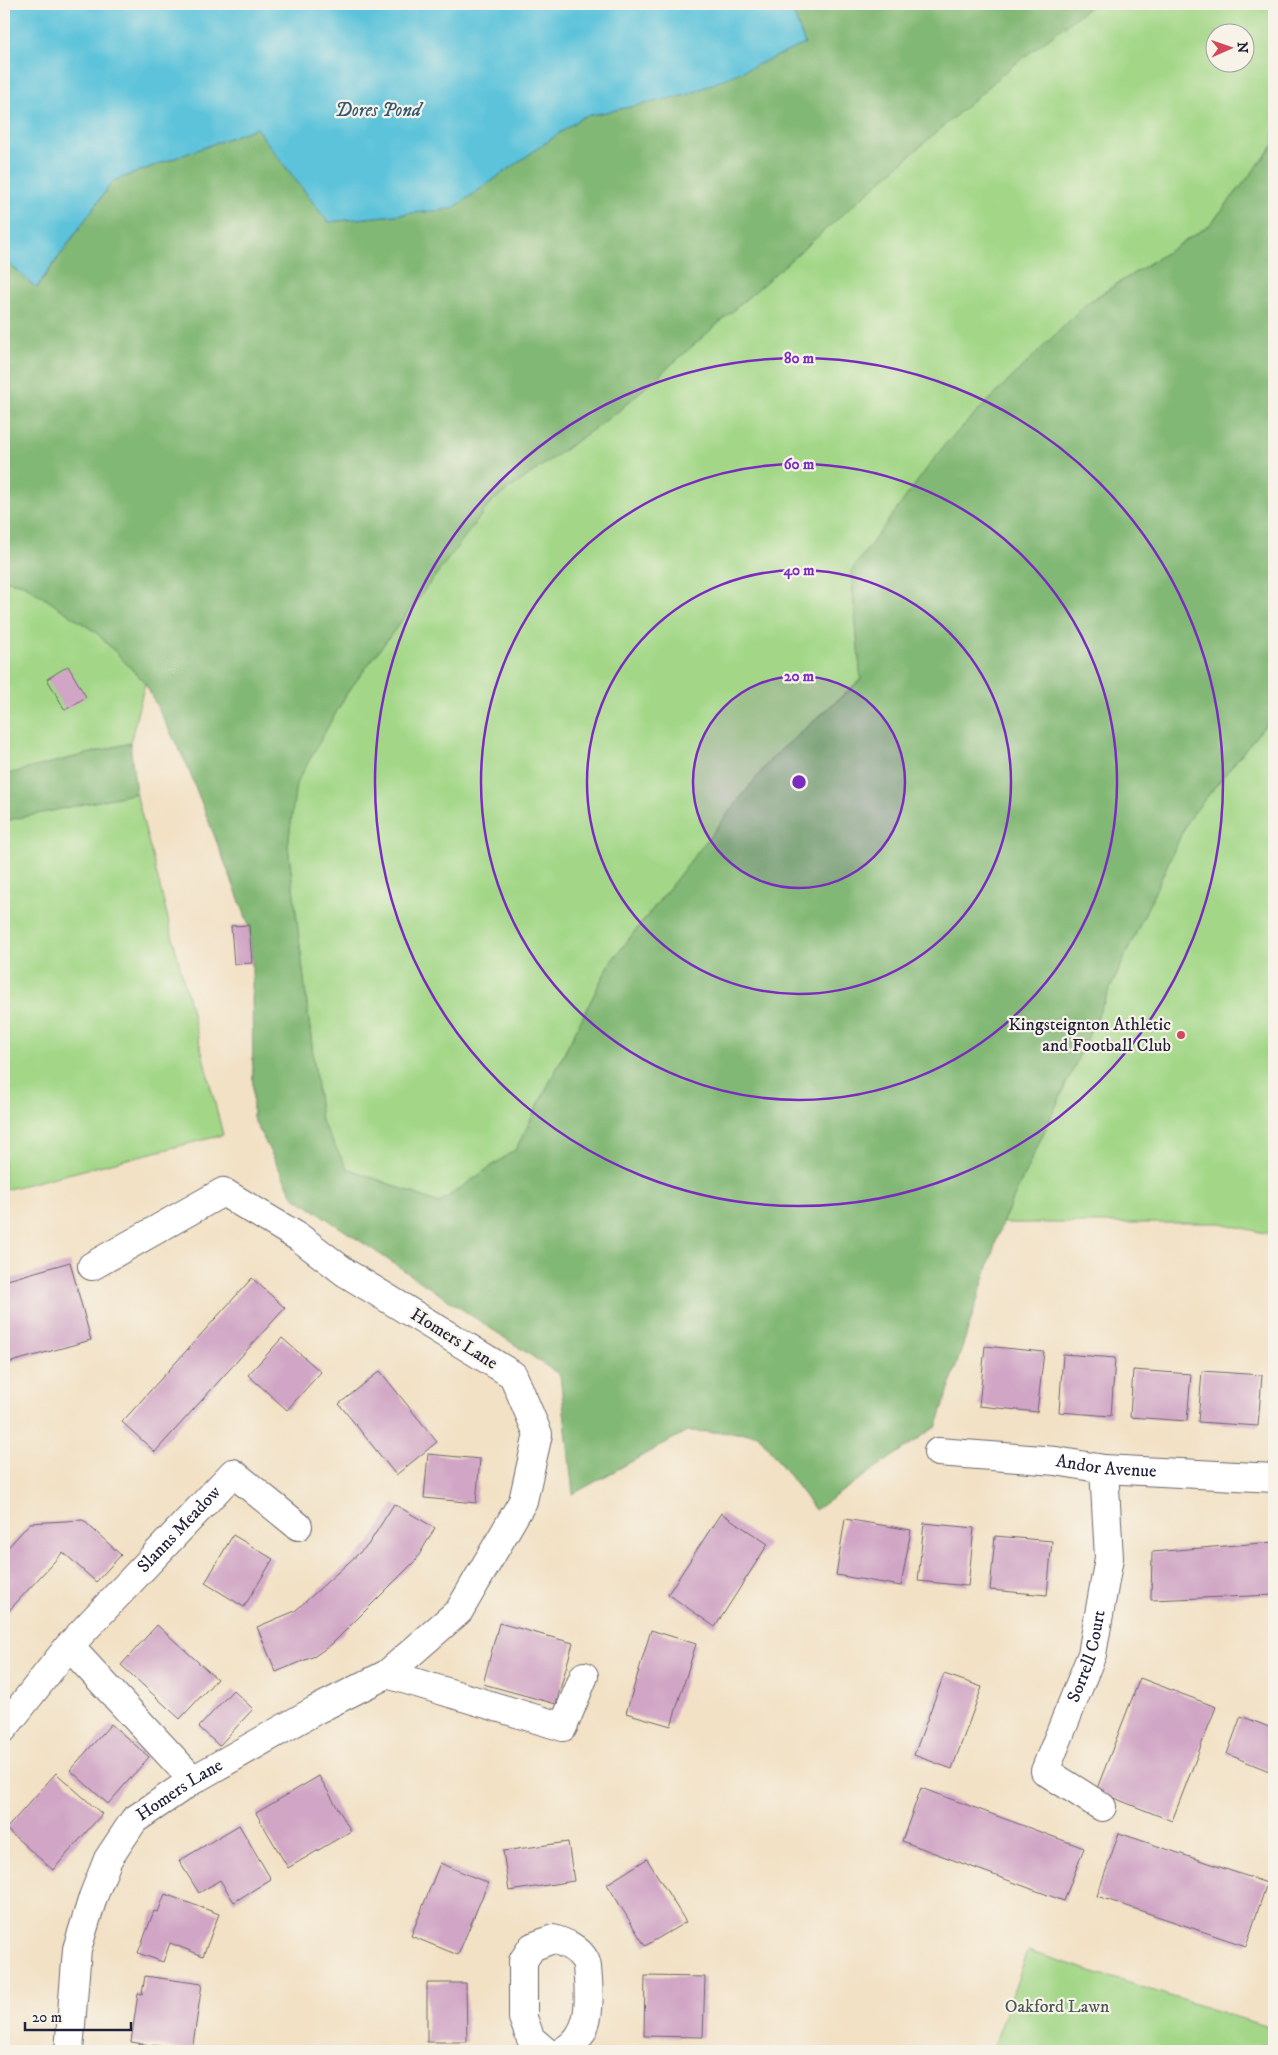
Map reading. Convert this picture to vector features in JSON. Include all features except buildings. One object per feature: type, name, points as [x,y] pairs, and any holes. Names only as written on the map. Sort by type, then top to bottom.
[{"type":"street","name":"Homers Lane","points":[[68,2051],[77,1949],[93,1897],[108,1858],[134,1820],[194,1780],[316,1710],[387,1674],[459,1611],[523,1501],[538,1434],[513,1375],[346,1273],[300,1238],[223,1192],[92,1266]]},
{"type":"street","name":"Andor Avenue","points":[[938,1452],[1056,1461],[1104,1469],[1274,1478]]},
{"type":"street","name":"Sorrell Court","points":[[1102,1807],[1045,1771],[1092,1654],[1108,1558],[1104,1469]]},
{"type":"street","name":"Slanns Meadow","points":[[4,1728],[69,1646],[234,1473],[298,1526]]},
{"type":"street","points":[[69,1646],[194,1780]]},
{"type":"street","points":[[387,1674],[562,1727],[584,1676]]},
{"type":"street","points":[[544,2051],[531,2039],[522,2018],[523,1961],[532,1947],[553,1939],[572,1946],[586,1961],[590,2003],[585,2027],[572,2046],[563,2051]]},
{"type":"green space","points":[[790,4],[1093,4],[1010,68],[616,413],[491,502],[347,693],[296,784],[288,846],[321,1121],[347,1168],[439,1203],[516,1149],[610,963],[772,758],[861,680],[851,571],[945,444],[1087,303],[1210,225],[1274,145],[1274,714],[1188,820],[1002,1223],[937,1426],[815,1510],[758,1434],[687,1431],[573,1494],[560,1375],[293,1196],[253,1118],[252,963],[249,925],[186,763],[145,683],[97,633],[23,584],[4,580],[4,259],[37,288],[113,181],[256,128],[328,222],[452,209],[582,117],[687,95],[805,44]]},
{"type":"green space","points":[[1093,4],[1274,4],[1274,145],[1210,225],[1087,303],[851,571],[861,679],[772,758],[610,963],[516,1149],[439,1203],[347,1168],[321,1121],[288,846],[295,784],[347,693],[491,502],[616,413],[1010,67]]},
{"type":"green space","points":[[4,580],[23,584],[97,633],[145,683],[130,743],[4,775]]},
{"type":"green space","name":"Kingsteignton Athletic and Football Club","points":[[1274,714],[1274,1235],[1220,1223],[1002,1223],[1188,820]]},
{"type":"green space","points":[[130,743],[136,793],[4,821],[4,775]]},
{"type":"green space","points":[[136,793],[223,1135],[4,1190],[4,821]]},
{"type":"green space","name":"Oakford Lawn","points":[[1028,1951],[1274,2029],[1274,2051],[992,2051]]},
{"type":"water","name":"Dores Pond","points":[[4,4],[790,4],[805,44],[687,95],[582,117],[452,209],[328,222],[256,128],[113,181],[36,288],[4,259]]},
{"type":"place","name":"Kingsteignton Athletic and Football Club","points":[[1181,1035]]}]
